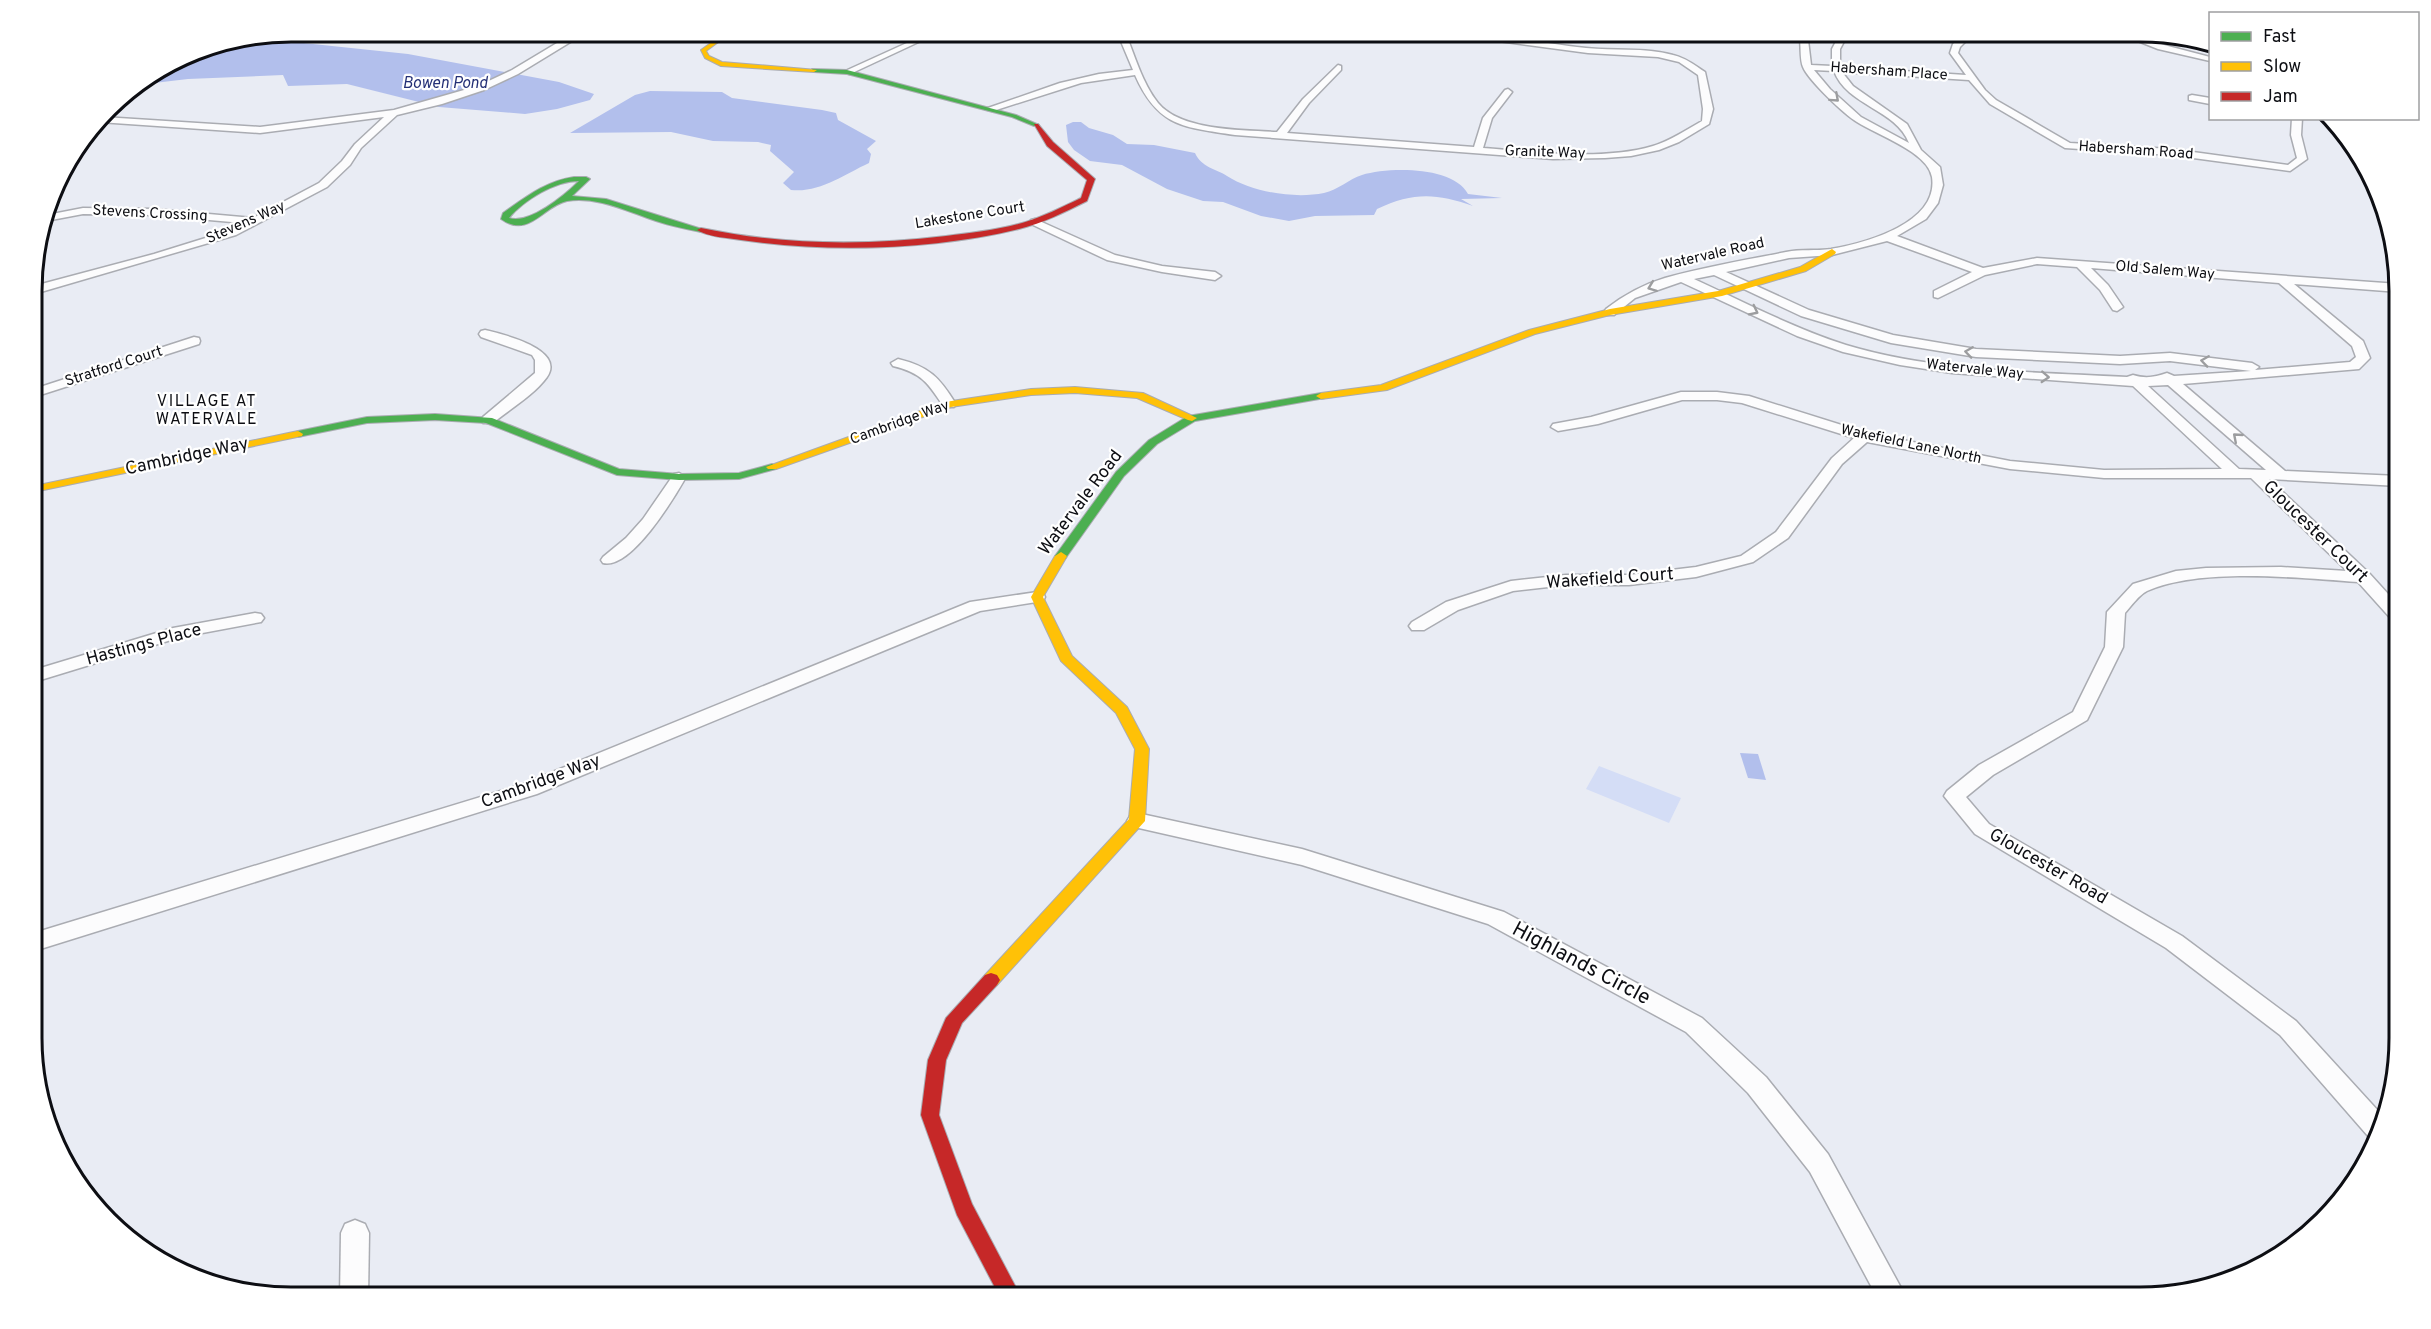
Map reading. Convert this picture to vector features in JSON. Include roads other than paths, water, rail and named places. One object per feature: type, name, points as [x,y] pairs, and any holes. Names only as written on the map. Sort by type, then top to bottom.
[{"type":"street","points":[[467,46],[477,42]]},
{"type":"street","points":[[110,121],[260,130],[394,112],[481,88],[565,42]]},
{"type":"street","name":"Lakestone Court","points":[[565,199],[596,200],[628,207],[689,229],[729,237],[787,245],[844,246],[932,240],[1008,230],[1035,222],[1084,200],[1091,179],[1050,144],[1037,125],[990,109],[847,72],[721,64],[707,57],[703,51],[715,42]]},
{"type":"street","points":[[847,72],[914,42]]},
{"type":"street","name":"Granite Way","points":[[1126,42],[1155,106],[1169,116],[1191,125],[1235,132],[1553,156],[1614,154],[1655,148],[1683,137],[1706,122],[1708,108],[1702,74],[1679,59],[1527,42]]},
{"type":"street","points":[[1804,42],[1807,67]]},
{"type":"street","points":[[1837,69],[1834,58],[1839,42]]},
{"type":"street","name":"Habersham Road","points":[[1960,42],[1954,53],[1971,78],[1992,102],[2068,146],[2171,152],[2290,168],[2302,159],[2296,135],[2297,120]]},
{"type":"street","points":[[2148,43],[2209,59]]},
{"type":"street","name":"Habersham Place","points":[[1807,67],[1971,78]]},
{"type":"street","name":"Watervale Road","points":[[1610,312],[1631,295],[1683,278],[1789,255],[1832,252],[1888,237],[1922,217],[1933,204],[1938,185],[1935,167],[1917,150],[1858,119],[1827,91],[1807,67]]},
{"type":"street","points":[[1281,134],[1306,101],[1338,68]]},
{"type":"street","name":"Watervale Road","points":[[1837,69],[1838,77],[1906,127],[1917,150]]},
{"type":"street","points":[[990,109],[1070,81],[1106,74],[1139,72]]},
{"type":"street","points":[[1478,149],[1488,118],[1508,92]]},
{"type":"street","points":[[2192,98],[2209,101]]},
{"type":"street","name":"Stevens Way","points":[[42,288],[205,243],[232,233],[323,185],[346,163],[358,146],[394,112]]},
{"type":"street","points":[[586,178],[565,199],[530,221],[513,223],[505,219],[506,215],[560,179],[586,178]]},
{"type":"street","name":"Stevens Crossing","points":[[53,217],[83,211],[153,212],[256,221]]},
{"type":"street","points":[[1035,222],[1111,258],[1162,269],[1215,276]]},
{"type":"street","points":[[1888,237],[1982,272]]},
{"type":"street","name":"Watervale Road","points":[[1037,597],[1067,546],[1120,474],[1153,442],[1192,418],[1298,399],[1383,388],[1532,332],[1610,312],[1719,294],[1803,269],[1832,252]]},
{"type":"street","name":"Old Salem Way","points":[[1938,294],[1982,272],[2037,261],[2389,287]]},
{"type":"street","points":[[2079,263],[2104,288],[2117,307]]},
{"type":"street","name":"Watervale Way","points":[[1715,271],[1805,313],[1891,339],[1976,353],[2109,359],[2170,357],[2284,371]]},
{"type":"street","name":"Watervale Way","points":[[1683,278],[1801,333],[1843,348],[1900,361],[2016,375],[2136,382],[2213,379],[2354,366],[2362,358],[2358,344],[2284,281]]},
{"type":"street","points":[[485,334],[537,352],[542,360],[542,374],[488,420]]},
{"type":"street","name":"Stratford Court","points":[[42,390],[194,341]]},
{"type":"street","name":"Gloucester Court","points":[[2144,358],[2282,476]]},
{"type":"street","points":[[2109,359],[2235,473]]},
{"type":"street","points":[[898,363],[917,368],[932,377],[948,404]]},
{"type":"street","name":"Cambridge Way","points":[[42,487],[367,420],[435,417],[488,420],[617,472],[678,477],[739,476],[779,465],[948,404],[1031,392],[1075,390],[1139,395],[1192,418]]},
{"type":"street","name":"Wakefield Lane North","points":[[1558,426],[1593,421],[1681,396],[1717,396],[1744,399],[1864,437],[2010,465],[2093,473],[2235,473],[2389,481]]},
{"type":"street","name":"Wakefield Court","points":[[1418,626],[1452,606],[1511,586],[1566,580],[1629,580],[1696,572],[1747,560],[1782,535],[1837,461],[1864,437]]},
{"type":"street","name":"Gloucester Court","points":[[2256,474],[2389,605]]},
{"type":"street","points":[[609,560],[633,542],[654,518],[678,477]]},
{"type":"street","name":"Gloucester Road","points":[[2363,577],[2281,572],[2206,573],[2176,576],[2139,588],[2116,612],[2114,647],[2080,716],[1986,770],[1954,796],[1982,829],[2174,942],[2288,1028],[2374,1124]]},
{"type":"street","points":[[1006,1287],[964,1208],[930,1115],[937,1060],[955,1018],[1137,821],[1142,749],[1122,710],[1066,658],[1037,597]]},
{"type":"street","name":"Cambridge Way","points":[[42,940],[530,789],[976,606],[1037,597]]},
{"type":"street","name":"Hastings Place","points":[[42,674],[179,632],[255,618]]},
{"type":"street","name":"Highlands Circle","points":[[1137,821],[1302,857],[1496,918],[1694,1025],[1757,1084],[1819,1163],[1887,1287]]},
{"type":"street","points":[[354,1287],[355,1233]]},
{"type":"water","name":"Bowen Pond","points":[[294,42],[408,54],[559,82],[594,94],[590,100],[557,109],[525,114],[439,107],[347,84],[288,86],[283,75],[188,79],[155,83],[196,61],[227,50],[258,44]]},
{"type":"water","points":[[650,91],[722,92],[732,98],[836,113],[838,120],[876,141],[867,149],[871,154],[869,163],[822,186],[791,190],[783,183],[794,172],[770,151],[771,145],[758,142],[713,141],[671,132],[570,133],[635,95]]},
{"type":"water","points":[[1081,122],[1089,128],[1113,135],[1127,144],[1154,145],[1195,153],[1205,165],[1237,182],[1274,193],[1312,195],[1324,193],[1362,175],[1403,170],[1420,171],[1449,178],[1468,194],[1502,198],[1461,199],[1473,206],[1436,197],[1413,197],[1377,209],[1374,215],[1315,216],[1289,221],[1261,216],[1223,202],[1203,201],[1167,189],[1122,165],[1090,161],[1074,150],[1068,142],[1066,125]]},
{"type":"water","points":[[1740,753],[1758,754],[1766,780],[1748,778]]},
{"type":"district","name":"VILLAGE AT WATERVALE","points":[[207,411]]}]
